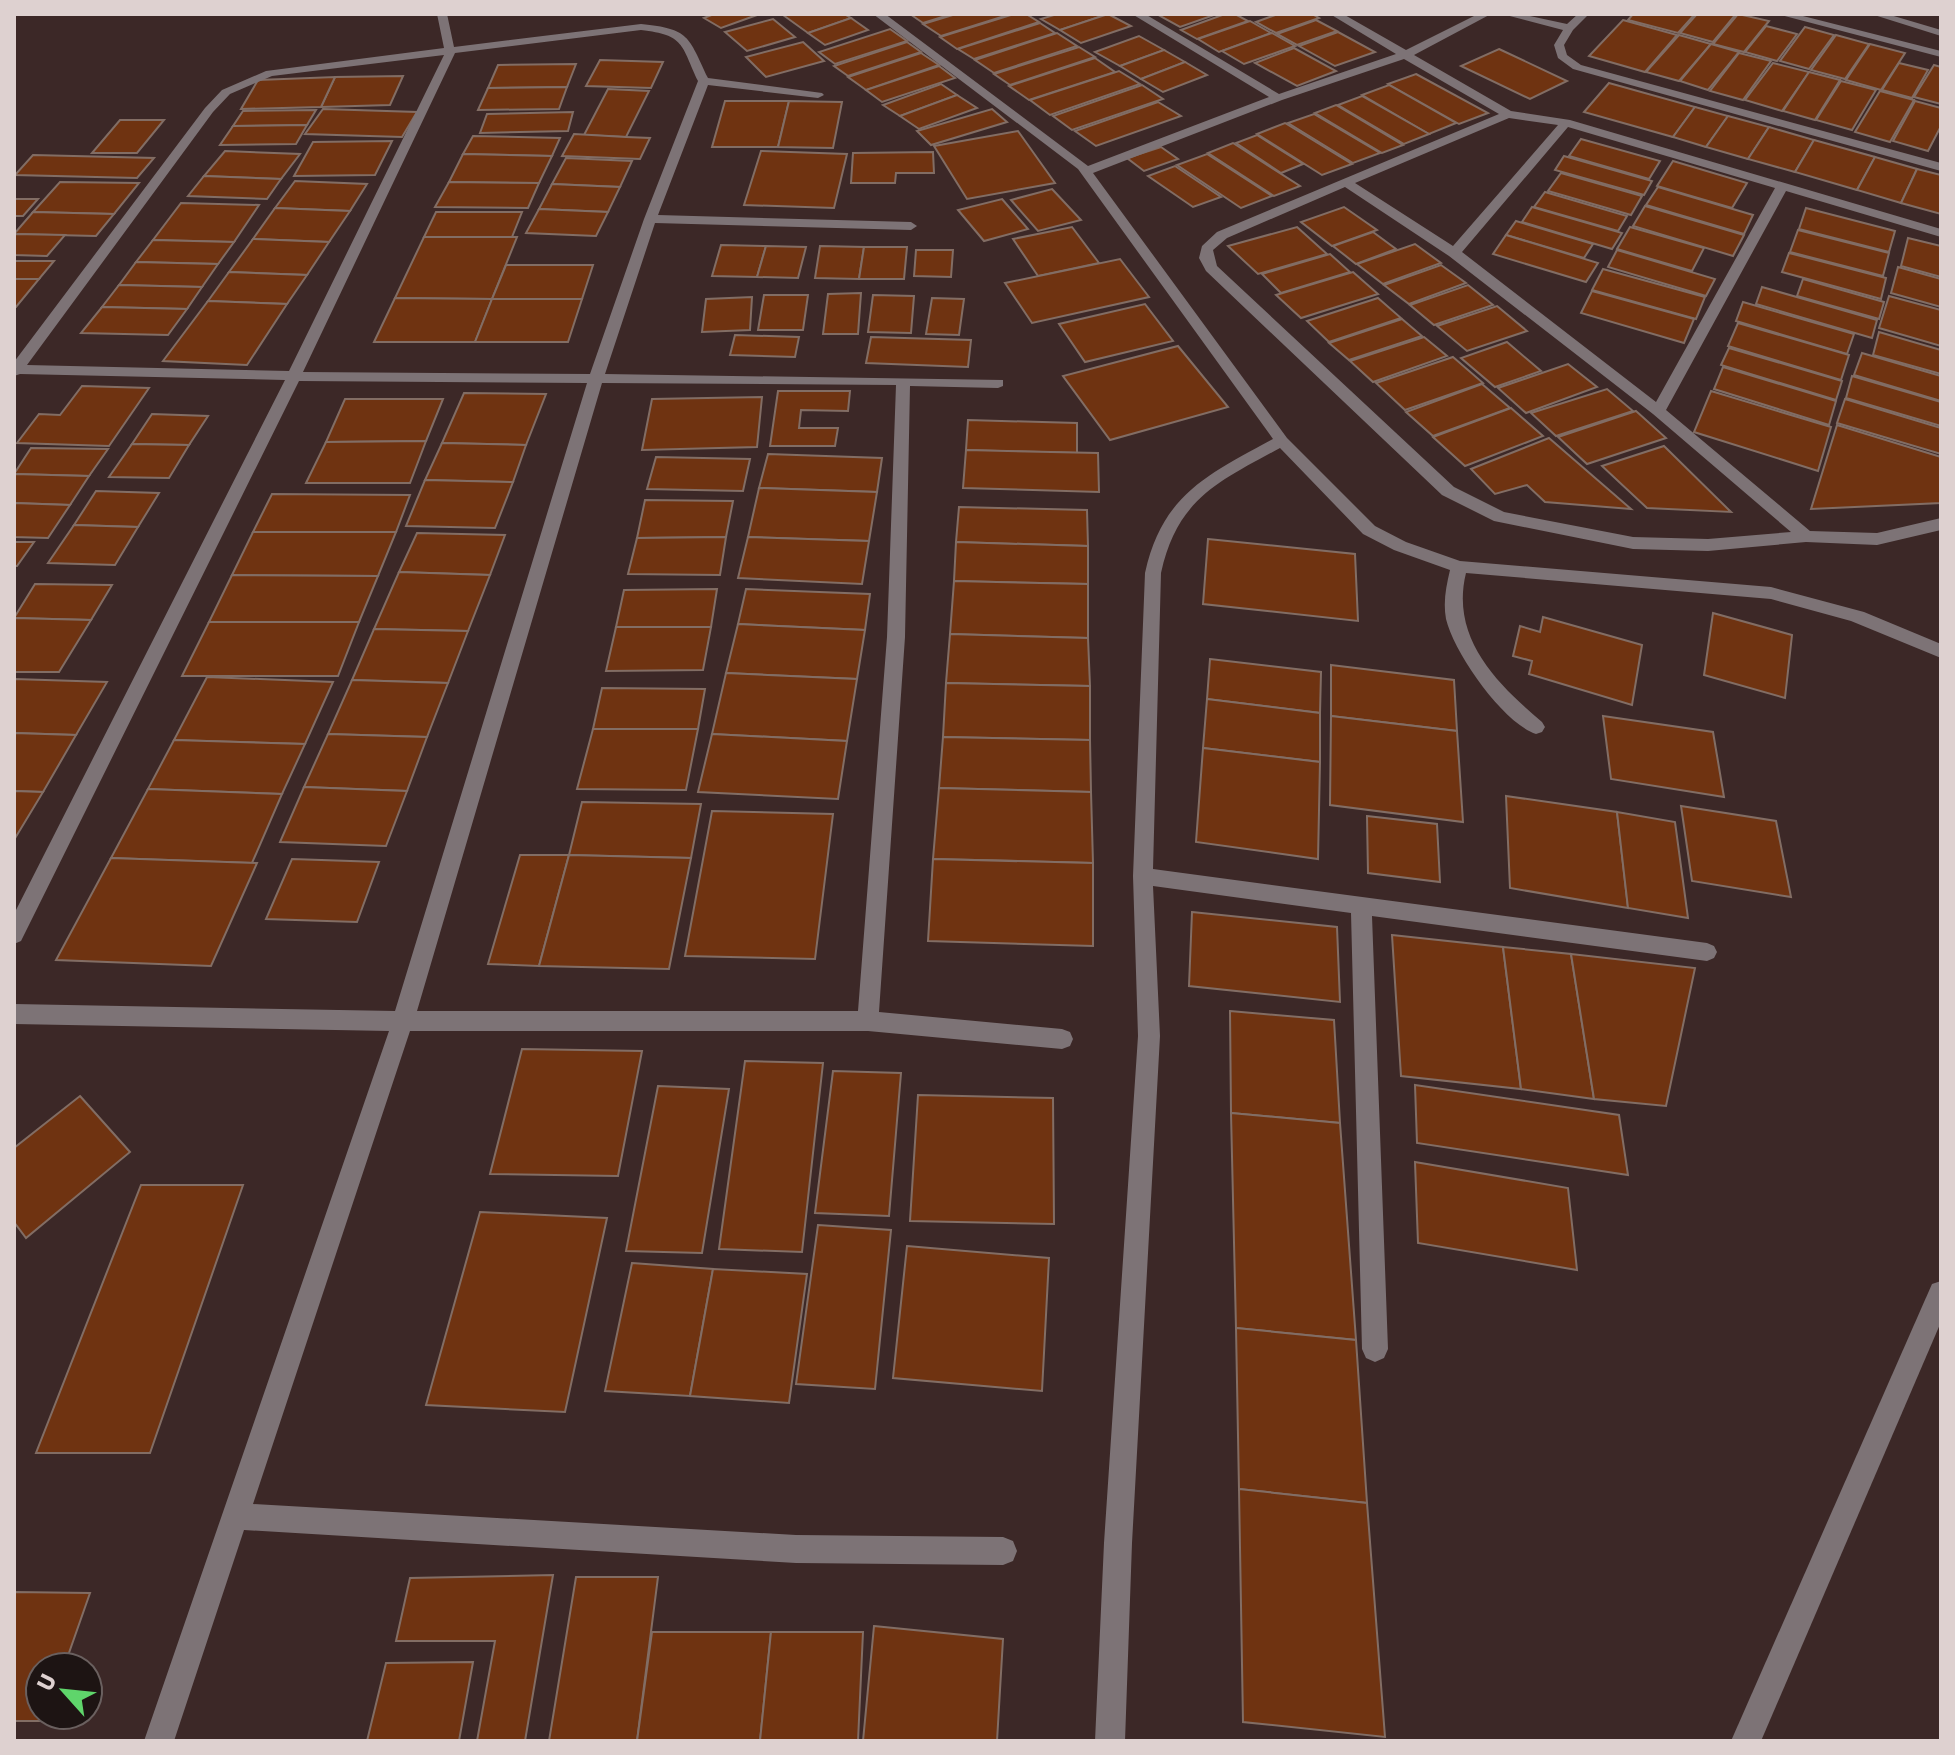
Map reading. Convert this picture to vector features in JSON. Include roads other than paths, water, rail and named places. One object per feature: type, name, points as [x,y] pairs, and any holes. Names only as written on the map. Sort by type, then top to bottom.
[{"type":"street","points":[[14,935],[294,376],[450,53],[442,14]]},
{"type":"street","points":[[878,14],[1086,171],[1282,441],[1369,530],[1400,546],[1459,567],[1771,593],[1813,602],[1888,626],[1941,651]]},
{"type":"street","points":[[1137,14],[1278,98]]},
{"type":"street","points":[[1335,14],[1508,114],[1566,123],[1941,233]]},
{"type":"street","points":[[1086,171],[1278,98],[1407,54],[1486,14]]},
{"type":"street","points":[[1507,14],[1569,28]]},
{"type":"street","points":[[1584,14],[1569,28],[1559,50],[1577,67],[1941,167]]},
{"type":"street","points":[[1782,14],[1941,54]]},
{"type":"street","points":[[1876,14],[1892,16],[1941,33]]},
{"type":"street","points":[[15,370],[209,110],[226,92],[256,77],[625,29],[657,28],[677,34],[688,42],[704,81],[650,219],[596,378],[403,1021],[159,1741]]},
{"type":"street","points":[[704,81],[818,95]]},
{"type":"street","points":[[1508,114],[1222,235],[1207,249],[1206,258],[1211,268],[1448,491],[1500,517],[1633,543],[1708,545],[1806,536],[1877,539],[1941,524]]},
{"type":"street","points":[[1454,253],[1566,123]]},
{"type":"street","points":[[1347,183],[1454,253],[1658,411],[1806,536]]},
{"type":"street","points":[[1658,411],[1783,185]]},
{"type":"street","points":[[650,219],[911,226]]},
{"type":"street","points":[[15,370],[998,383]]},
{"type":"street","points":[[868,1021],[896,637],[903,381]]},
{"type":"street","points":[[1110,1741],[1118,1543],[1149,1036],[1143,876],[1153,573],[1165,531],[1190,500],[1220,476],[1282,441]]},
{"type":"street","points":[[1459,567],[1452,599],[1467,652],[1497,692],[1536,727]]},
{"type":"street","points":[[1143,876],[1707,952]]},
{"type":"street","points":[[1361,906],[1375,1349]]},
{"type":"street","points":[[14,1014],[403,1021],[868,1021],[1062,1039]]},
{"type":"street","points":[[1746,1741],[1941,1293]]},
{"type":"street","points":[[236,1516],[796,1549],[1003,1551]]}]
